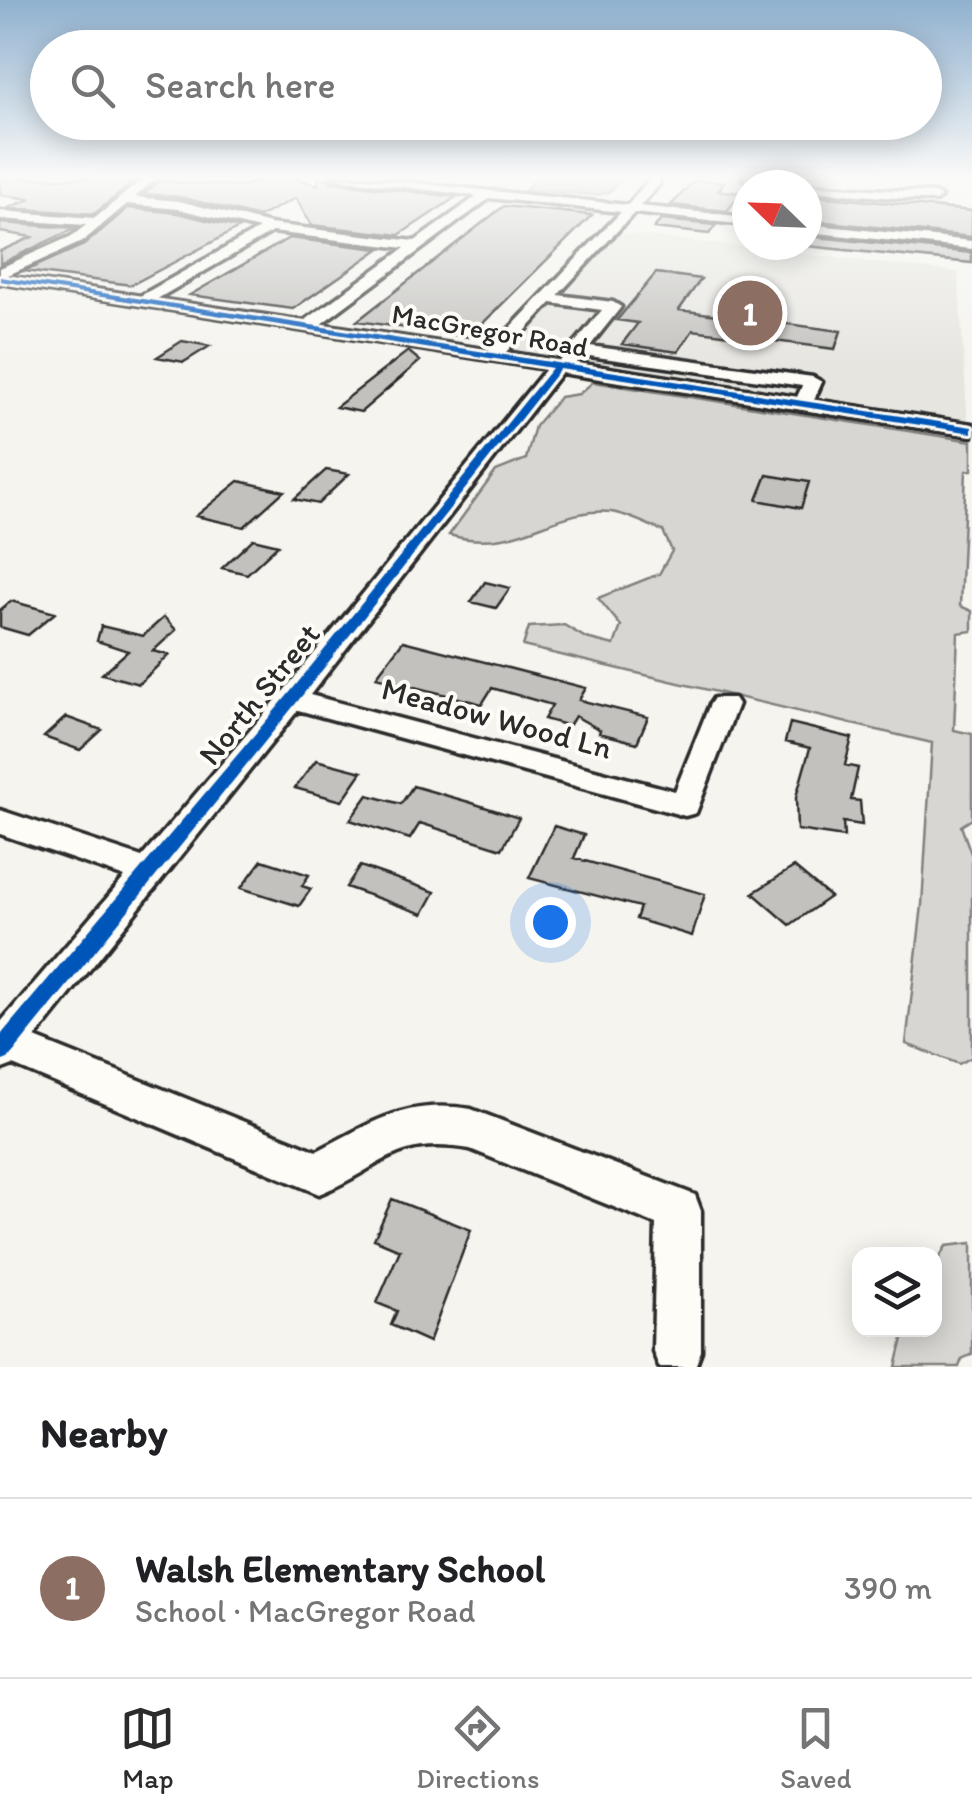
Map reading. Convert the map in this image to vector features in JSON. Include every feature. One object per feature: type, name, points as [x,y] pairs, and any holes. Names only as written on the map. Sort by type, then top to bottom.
[{"type":"street","points":[[0,276],[71,242]]},
{"type":"street","points":[[144,300],[246,242]]},
{"type":"street","points":[[389,242],[417,245]]},
{"type":"street","points":[[309,325],[421,242]]},
{"type":"street","points":[[494,355],[599,242]]},
{"type":"street","points":[[941,242],[972,245]]},
{"type":"street","name":"MacGregor Road","points":[[0,276],[494,355],[812,382],[804,405],[972,430]]},
{"type":"street","name":"North Street","points":[[3,1048],[613,306],[547,298]]},
{"type":"street","name":"Meadow Wood Ln","points":[[292,699],[685,805],[724,704]]},
{"type":"street","points":[[0,822],[149,872]]},
{"type":"street","points":[[3,1048],[319,1173],[397,1128],[441,1123],[470,1129],[680,1211],[677,1351]]},
{"type":"shaded area","points":[[605,242],[698,242],[732,246],[732,260],[822,260],[822,256],[958,272],[968,427],[502,354]]},
{"type":"shaded area","points":[[593,382],[972,441],[972,470],[966,471],[960,606],[972,611],[972,631],[958,633],[954,730],[972,734],[972,819],[961,826],[972,856],[972,1057],[959,1064],[906,1044],[922,905],[932,743],[523,646],[529,627],[564,625],[586,638],[614,645],[621,626],[598,598],[659,574],[672,551],[663,531],[631,517],[590,512],[496,539],[449,535],[496,471],[526,459],[535,426],[560,397],[579,394]]},
{"type":"shaded area","points":[[972,1243],[972,1354],[962,1359],[959,1367],[896,1367],[903,1337],[942,1337],[942,1253],[946,1246]]},
{"type":"building","points":[[21,242],[47,242],[0,264],[0,251]]},
{"type":"building","points":[[88,242],[213,242],[131,285],[25,271]]},
{"type":"building","points":[[282,242],[379,249],[293,309],[190,295]]},
{"type":"building","points":[[458,242],[565,242],[469,337],[357,321]]},
{"type":"building","points":[[822,242],[863,242],[972,253],[972,263],[822,248]]},
{"type":"building","points":[[656,273],[701,279],[679,310],[841,331],[835,349],[693,330],[678,352],[622,344],[638,323],[617,320]]},
{"type":"building","points":[[182,341],[210,346],[184,362],[157,357]]},
{"type":"building","points":[[408,351],[420,361],[361,412],[336,407]]},
{"type":"building","points":[[326,470],[349,474],[318,504],[294,499]]},
{"type":"building","points":[[767,475],[809,482],[801,508],[757,500]]},
{"type":"building","points":[[239,481],[284,491],[244,527],[196,516]]},
{"type":"building","points":[[253,539],[278,545],[247,574],[222,568]]},
{"type":"building","points":[[485,582],[510,588],[496,608],[471,602]]},
{"type":"building","points":[[11,601],[55,613],[28,635],[0,627],[0,610]]},
{"type":"building","points":[[164,617],[176,630],[153,651],[169,655],[139,684],[102,674],[128,651],[97,641],[101,626],[143,636]]},
{"type":"building","points":[[403,641],[586,688],[579,700],[648,717],[637,743],[599,733],[600,730],[575,716],[569,726],[544,719],[552,705],[492,688],[482,704],[376,677]]},
{"type":"building","points":[[66,717],[102,730],[80,750],[44,737]]},
{"type":"building","points":[[790,723],[852,738],[845,765],[858,768],[851,800],[860,801],[862,825],[843,822],[844,837],[797,830],[796,797],[810,748],[785,742]]},
{"type":"building","points":[[316,760],[362,772],[342,801],[295,788]]},
{"type":"building","points":[[413,786],[519,818],[502,849],[420,823],[410,839],[350,820],[368,795],[401,804]]},
{"type":"building","points":[[554,826],[584,835],[574,858],[705,894],[692,936],[636,919],[640,907],[529,878]]},
{"type":"building","points":[[262,860],[309,875],[302,886],[311,889],[299,906],[241,888]]},
{"type":"building","points":[[360,866],[435,892],[423,914],[346,887]]},
{"type":"building","points":[[794,867],[830,897],[790,925],[753,893]]},
{"type":"building","points":[[392,1199],[471,1230],[429,1342],[391,1325],[397,1311],[377,1303],[400,1250],[374,1239]]},
{"type":"cycle path","points":[[0,279],[972,430]]},
{"type":"cycle path","points":[[0,1052],[292,699],[557,367]]},
{"type":"place","name":"Walsh Elementary School","points":[[750,313]]}]
